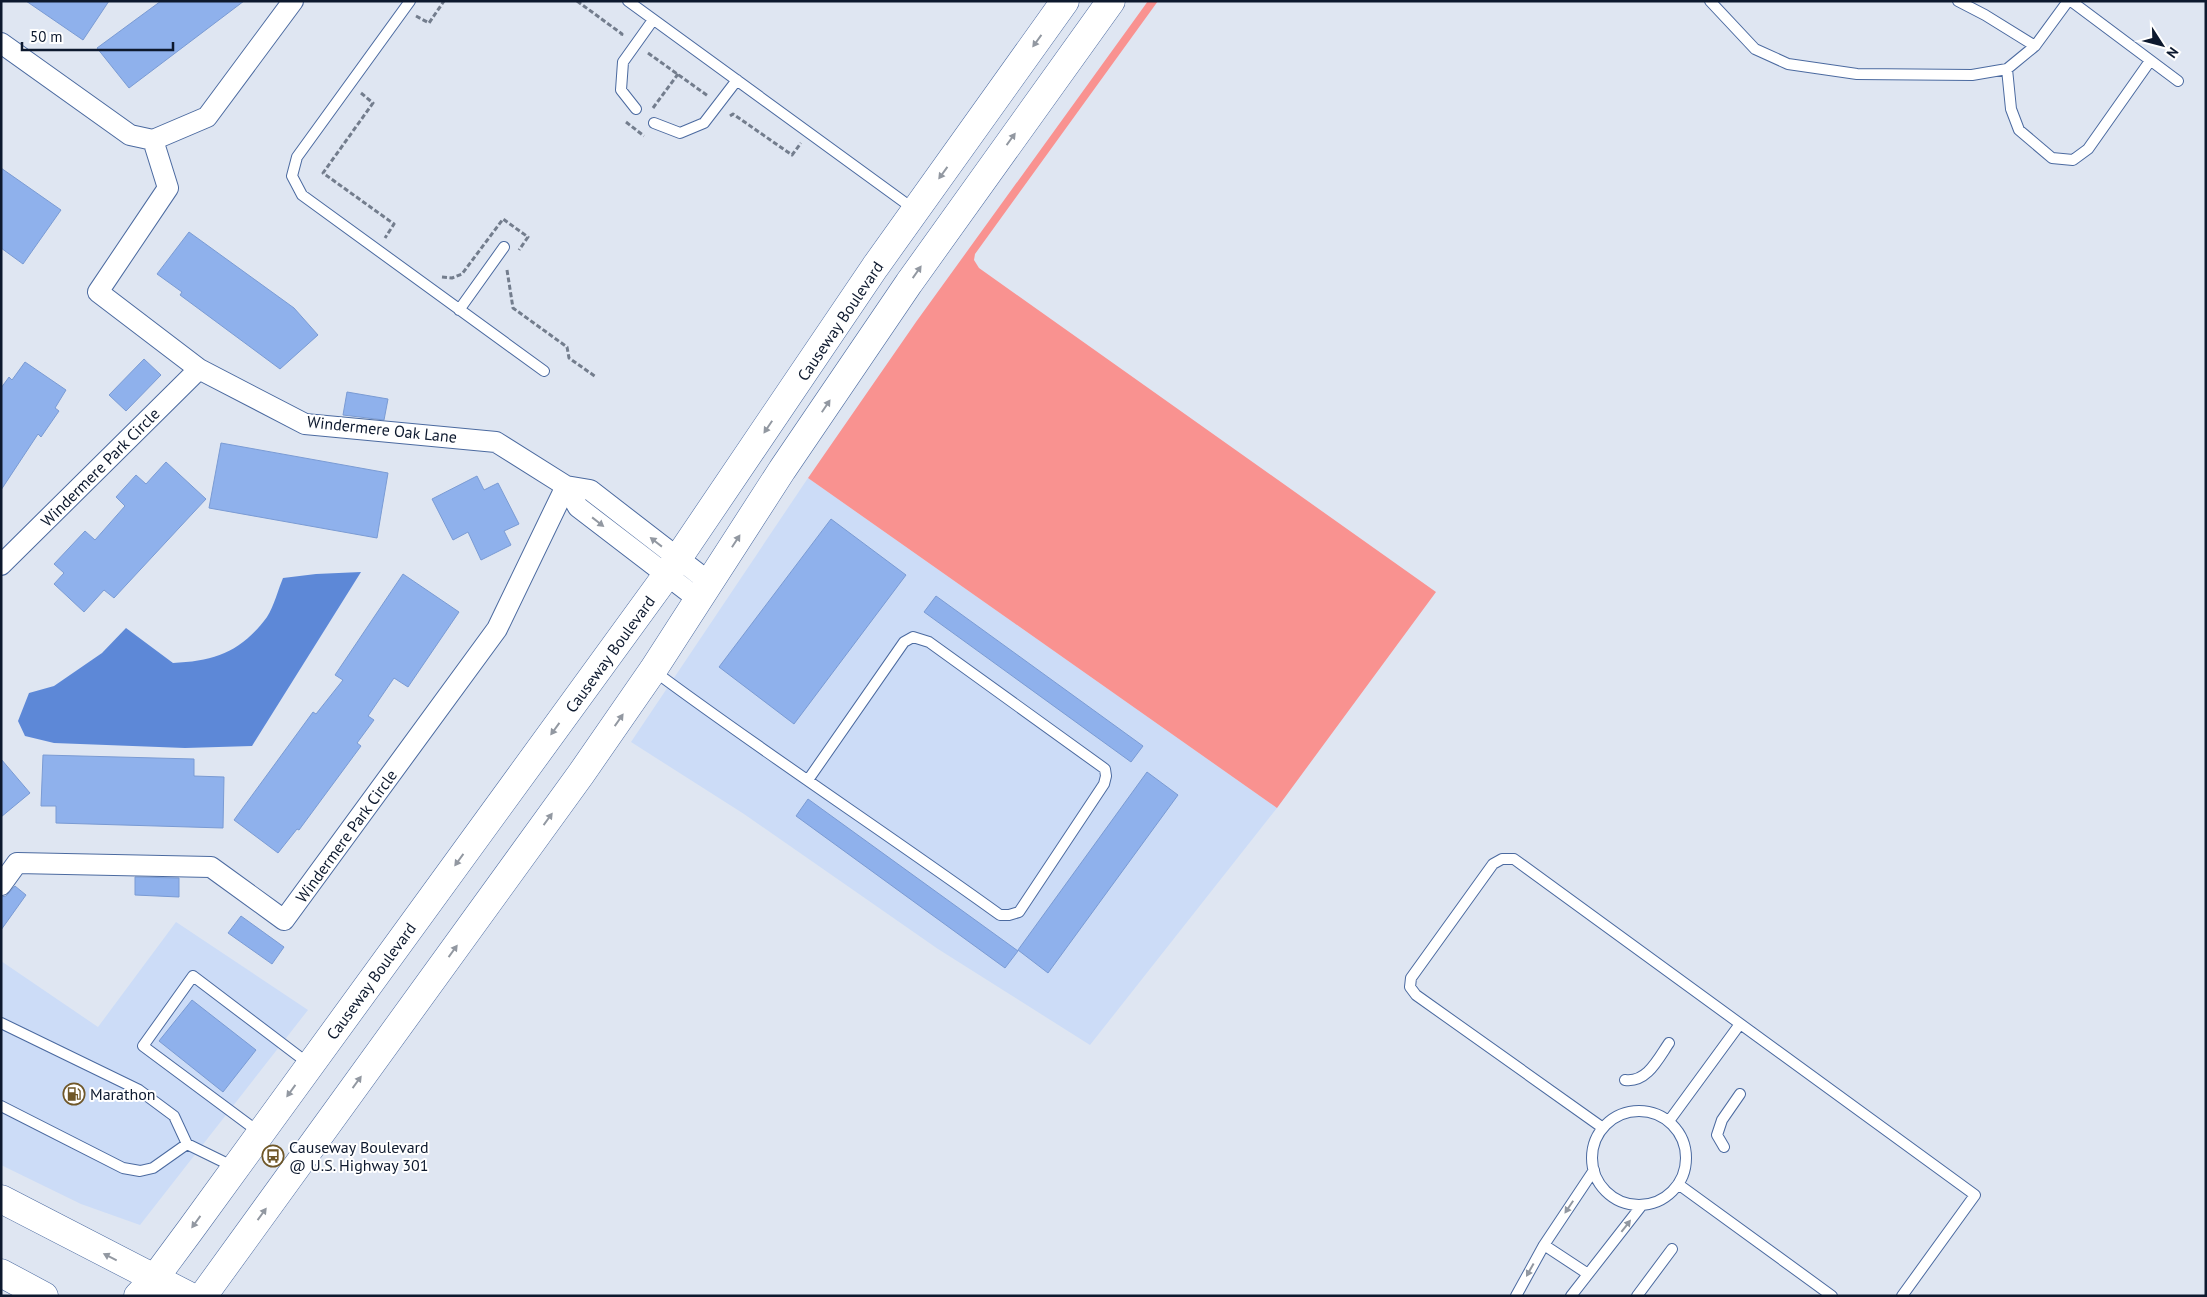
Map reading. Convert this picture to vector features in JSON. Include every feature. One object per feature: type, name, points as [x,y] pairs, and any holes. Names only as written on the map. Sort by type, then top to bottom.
[{"type":"main road","name":"Causeway Boulevard","points":[[146,1287],[235,1168],[672,568],[916,210],[1065,1]]},
{"type":"main road","points":[[203,1296],[581,774],[653,670],[782,470],[909,283],[1111,1]]},
{"type":"main road","points":[[1,1199],[146,1287],[189,1296]]},
{"type":"main road","points":[[1,1273],[44,1296]]},
{"type":"street","points":[[1,43],[130,135],[153,140],[207,117],[293,1]]},
{"type":"street","name":"Windermere Oak Lane","points":[[153,140],[168,188],[98,292],[199,369],[305,424],[496,442],[566,486],[578,507],[704,591]]},
{"type":"street","name":"Windermere Park Circle","points":[[1,565],[199,369]]},
{"type":"street","name":"Windermere Park Circle","points":[[1,885],[17,863],[211,867],[284,920],[497,629],[566,486]]},
{"type":"lane","points":[[410,1],[297,157],[292,176],[302,195],[544,371]]},
{"type":"lane","points":[[628,1],[916,210]]},
{"type":"lane","points":[[1710,1],[1755,49],[1788,64],[1857,74],[1972,75],[2007,69],[2035,46],[2070,1],[2178,81]]},
{"type":"lane","points":[[1958,1],[1985,15],[2035,46]]},
{"type":"lane","points":[[636,110],[621,90],[623,62],[653,20]]},
{"type":"lane","points":[[2007,69],[2011,109],[2019,130],[2052,158],[2073,160],[2088,149],[2150,61]]},
{"type":"lane","points":[[654,123],[680,133],[704,123],[737,80]]},
{"type":"lane","points":[[460,310],[504,247]]},
{"type":"lane","points":[[653,670],[769,755],[808,780],[1000,915],[1008,916],[1019,912],[1104,784],[1106,776],[1105,769],[929,642],[913,637],[904,642],[808,780]]},
{"type":"lane","points":[[1603,1128],[1416,995],[1410,987],[1411,978],[1493,864],[1502,859],[1514,859],[1975,1195],[1902,1296]]},
{"type":"lane","points":[[260,1133],[143,1046],[194,976],[310,1065]]},
{"type":"lane","points":[[1,1023],[139,1090],[174,1116],[187,1144],[235,1168]]},
{"type":"lane","points":[[1669,1121],[1740,1024]]},
{"type":"lane","points":[[1625,1080],[1635,1082],[1644,1076],[1653,1067],[1669,1043]]},
{"type":"lane","points":[[1724,1147],[1716,1135],[1722,1120],[1740,1094]]},
{"type":"lane","points":[[1,1106],[124,1168],[140,1171],[153,1168],[187,1144]]},
{"type":"lane","points":[[1633,1111],[1657,1114],[1669,1121],[1676,1129],[1686,1152],[1686,1164],[1678,1184],[1667,1196],[1655,1202],[1642,1205],[1626,1204],[1612,1196],[1600,1185],[1594,1170],[1592,1156],[1595,1142],[1603,1128],[1622,1114],[1633,1111]]},
{"type":"lane","points":[[1516,1296],[1544,1245],[1594,1170]]},
{"type":"lane","points":[[1678,1184],[1832,1296]]},
{"type":"lane","points":[[1571,1296],[1642,1205]]},
{"type":"lane","points":[[1544,1245],[1588,1274]]},
{"type":"lane","points":[[1637,1296],[1672,1249]]},
{"type":"path","points":[[413,14],[429,24],[444,1]]},
{"type":"path","points":[[645,51],[712,100]]},
{"type":"path","points":[[653,108],[678,74]]},
{"type":"path","points":[[356,89],[373,103],[323,173],[394,224],[384,237],[393,243]]},
{"type":"path","points":[[441,277],[452,278],[462,274],[502,219],[528,237],[517,253]]},
{"type":"path","points":[[507,268],[513,308],[566,347],[569,358],[596,377]]},
{"type":"shaded area","points":[[1148,1],[1158,1],[975,254],[974,260],[979,268],[1436,592],[1277,808],[808,478],[916,322]]},
{"type":"shaded area","points":[[808,478],[1277,808],[1090,1045],[938,949],[744,814],[631,742]]},
{"type":"shaded area","points":[[176,922],[308,1010],[140,1225],[81,1204],[1,1165],[1,961],[98,1027]]},
{"type":"water","points":[[361,572],[252,746],[185,748],[54,743],[25,736],[18,721],[29,693],[54,686],[102,653],[126,628],[173,663],[202,660],[214,657],[237,646],[257,629],[267,617],[283,578]]},
{"type":"building","points":[[26,1],[109,1],[83,40]]},
{"type":"building","points":[[161,1],[244,1],[129,88],[97,48]]},
{"type":"building","points":[[1,168],[61,210],[23,264],[1,248]]},
{"type":"building","points":[[189,232],[294,308],[318,335],[280,369],[180,295],[182,292],[157,274]]},
{"type":"building","points":[[144,359],[161,375],[126,411],[109,395]]},
{"type":"building","points":[[25,362],[66,390],[55,408],[59,411],[41,437],[38,434],[1,490],[1,388],[9,377],[12,380]]},
{"type":"building","points":[[347,392],[388,399],[384,420],[343,415]]},
{"type":"building","points":[[221,443],[388,473],[377,538],[209,508]]},
{"type":"building","points":[[166,462],[206,499],[114,598],[104,590],[84,612],[54,584],[64,573],[54,564],[85,531],[95,540],[125,506],[116,497],[136,475],[146,484]]},
{"type":"building","points":[[477,476],[484,490],[498,483],[519,524],[504,531],[511,545],[481,560],[468,532],[453,540],[432,499]]},
{"type":"building","points":[[831,519],[906,575],[794,724],[719,667]]},
{"type":"building","points":[[403,574],[459,612],[408,687],[394,678],[368,716],[374,720],[357,743],[361,746],[299,830],[297,829],[278,853],[234,820],[313,712],[316,714],[343,680],[335,675]]},
{"type":"building","points":[[936,596],[1143,746],[1131,762],[924,612]]},
{"type":"building","points":[[43,755],[194,759],[194,776],[224,777],[223,828],[56,823],[56,806],[41,806]]},
{"type":"building","points":[[1,759],[30,793],[1,817]]},
{"type":"building","points":[[1147,772],[1178,795],[1048,973],[1018,950]]},
{"type":"building","points":[[808,799],[1018,951],[1005,968],[796,816]]},
{"type":"building","points":[[135,877],[179,878],[179,897],[135,895]]},
{"type":"building","points":[[15,886],[26,895],[1,930],[1,897],[6,896]]},
{"type":"building","points":[[241,916],[284,947],[272,964],[228,933]]},
{"type":"building","points":[[192,1000],[256,1050],[223,1092],[159,1041]]},
{"type":"place","name":"Marathon","points":[[74,1094]]},
{"type":"place","name":"Causeway Boulevard @ U.S. Highway 301","points":[[273,1156]]}]
